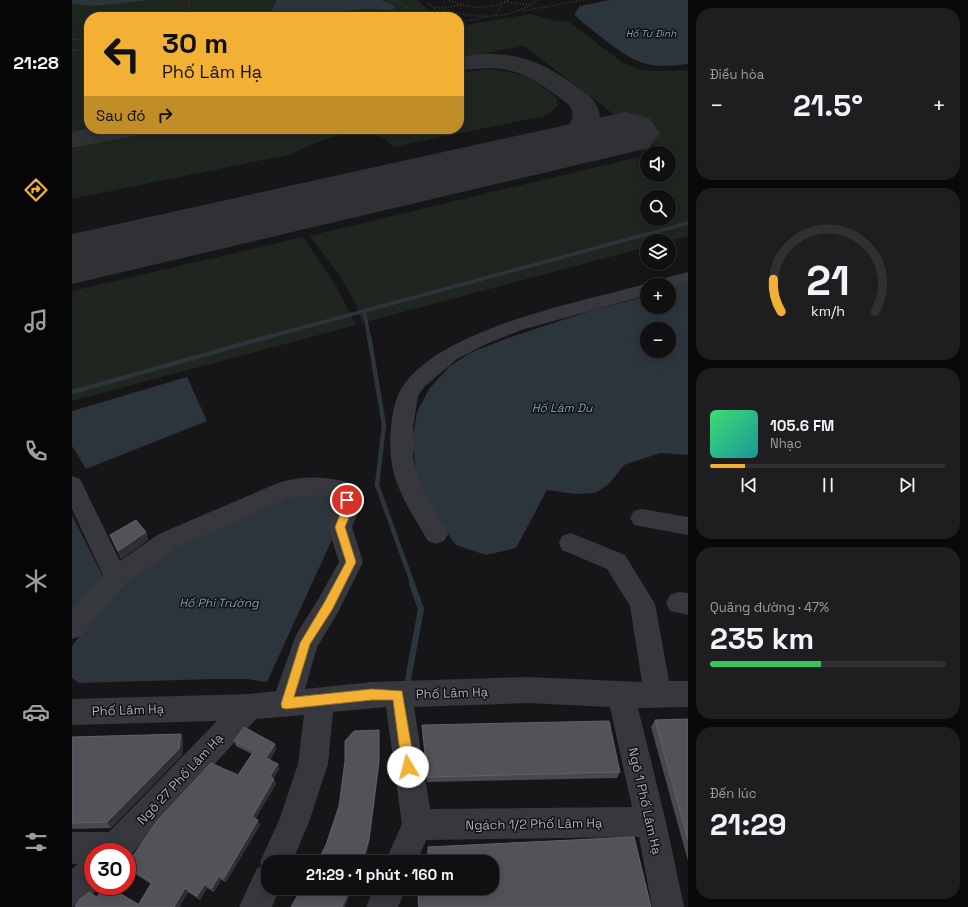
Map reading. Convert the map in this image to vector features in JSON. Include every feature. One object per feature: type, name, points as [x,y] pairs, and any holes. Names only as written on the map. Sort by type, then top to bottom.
[{"type":"street","points":[[676,280],[688,277]]},
{"type":"street","points":[[436,534],[413,495],[402,459],[402,426],[408,396],[417,382],[450,354],[479,340],[514,326],[571,312],[640,291]]},
{"type":"street","points":[[72,485],[116,577]]},
{"type":"street","points":[[72,628],[116,577],[168,541],[286,489],[317,486],[346,490],[347,510],[340,527],[351,562],[328,606],[305,643],[286,704]]},
{"type":"street","points":[[642,518],[688,526]]},
{"type":"street","points":[[571,543],[616,562],[642,604],[658,695]]},
{"type":"street","name":"Phố Lâm Hạ","points":[[72,712],[249,707],[372,695],[528,690],[621,695],[688,694]]},
{"type":"street","points":[[398,695],[417,826],[404,855]]},
{"type":"street","name":"Ngõ 1 Phố Lâm Hạ","points":[[621,695],[651,822],[668,907]]},
{"type":"street","points":[[279,855],[294,822],[313,764],[320,700]]},
{"type":"street","name":"Ngõ 27 Phố Lâm Hạ","points":[[121,843],[249,707]]},
{"type":"street","name":"Ngách 1/2 Phố Lâm Hạ","points":[[417,826],[651,822]]},
{"type":"street","points":[[72,848],[84,849]]},
{"type":"street","points":[[72,892],[84,880]]},
{"type":"street","points":[[255,907],[261,894]]},
{"type":"street","points":[[382,907],[387,895]]},
{"type":"path","points":[[184,12],[188,8],[190,0]]},
{"type":"path","points":[[394,0],[414,12]]},
{"type":"path","points":[[424,0],[438,12]]},
{"type":"path","points":[[449,0],[464,5]]},
{"type":"path","points":[[437,8],[464,5],[485,6],[502,3],[509,0]]},
{"type":"path","points":[[519,11],[533,5],[538,0]]},
{"type":"path","points":[[464,21],[584,0]]},
{"type":"path","points":[[506,2],[533,5]]},
{"type":"path","points":[[497,15],[502,3]]},
{"type":"path","points":[[428,4],[452,12]]},
{"type":"path","points":[[464,14],[497,15]]},
{"type":"path","points":[[72,39],[84,40]]},
{"type":"path","points":[[72,50],[84,51]]},
{"type":"shaded area","points":[[72,0],[417,0],[431,12],[84,12],[84,130],[72,132]]},
{"type":"shaded area","points":[[531,14],[557,21],[569,22],[623,63],[637,69],[652,71],[688,70],[688,236],[676,239],[676,234],[640,234],[640,249],[362,323],[347,288],[333,266],[309,236],[640,157],[640,182],[676,182],[676,146],[655,146],[524,46],[464,57],[464,25]]},
{"type":"shaded area","points":[[488,69],[518,74],[533,80],[557,98],[557,106],[544,116],[464,132],[464,72]]},
{"type":"shaded area","points":[[143,134],[350,134],[337,136],[313,144],[292,154],[72,199],[72,149]]},
{"type":"shaded area","points":[[362,134],[456,134],[393,147],[385,140],[374,135]]},
{"type":"shaded area","points":[[303,237],[336,286],[356,325],[72,401],[72,291]]},
{"type":"water","points":[[72,0],[148,0],[95,6],[72,4]]},
{"type":"water","points":[[277,0],[381,0],[396,7],[392,10],[365,9],[342,12],[273,12],[272,10]]},
{"type":"water","name":"Hồ Tư Đình","points":[[610,0],[688,0],[688,64],[661,66],[641,62],[622,53],[612,46],[575,15],[580,6]]},
{"type":"water","name":"Hồ Lâm Du","points":[[688,281],[688,455],[660,453],[624,465],[609,484],[595,493],[575,494],[547,490],[516,548],[486,555],[456,545],[419,494],[412,441],[417,412],[429,389],[449,367],[470,353],[508,338],[593,310],[640,298],[640,314],[676,314],[676,285]]},
{"type":"water","points":[[187,377],[207,421],[86,469],[72,446],[72,411]]},
{"type":"water","name":"Hồ Phi Trường","points":[[316,490],[340,492],[345,511],[267,682],[247,679],[215,679],[79,683],[72,678],[72,646],[135,565],[283,500]]},
{"type":"water","points":[[72,515],[104,579],[72,609]]},
{"type":"building","points":[[136,520],[146,532],[118,551],[110,535]]},
{"type":"building","points":[[688,719],[688,840],[655,720]]},
{"type":"building","points":[[609,721],[620,772],[428,777],[422,725]]},
{"type":"building","points":[[244,727],[275,744],[266,758],[278,764],[270,776],[274,779],[252,817],[258,820],[224,878],[219,876],[212,888],[205,884],[197,896],[185,888],[174,907],[137,907],[152,882],[136,872],[136,852],[157,821],[211,763],[238,775],[254,751],[234,741]]},
{"type":"building","points":[[379,730],[379,761],[369,839],[364,855],[321,855],[326,845],[339,806],[345,761],[345,741],[354,731]]},
{"type":"building","points":[[181,734],[179,749],[107,822],[72,823],[72,737]]},
{"type":"building","points":[[634,837],[651,907],[419,907],[418,895],[499,895],[499,855],[429,855],[428,847]]},
{"type":"building","points":[[85,895],[94,895],[97,897],[98,895],[122,895],[138,904],[136,907],[75,907],[79,900]]},
{"type":"building","points":[[298,895],[347,895],[342,907],[291,907]]},
{"type":"waterway","points":[[364,311],[688,223]]},
{"type":"waterway","points":[[268,337],[364,311]]},
{"type":"waterway","points":[[364,311],[369,337]]},
{"type":"waterway","points":[[72,392],[271,336]]},
{"type":"waterway","points":[[369,336],[384,425],[377,485],[413,585]]},
{"type":"waterway","points":[[407,685],[421,609],[412,584]]},
{"type":"taxiway","points":[[464,63],[491,61],[524,65],[543,74],[574,96],[582,104],[586,111],[586,118],[578,132],[551,150]]},
{"type":"taxiway","points":[[72,140],[103,134]]},
{"type":"runway","points":[[72,259],[625,133]]},
{"type":"route","points":[[347,500],[347,510],[340,527],[351,562],[328,606],[305,643],[286,704],[372,695],[398,695],[408,767]]}]
